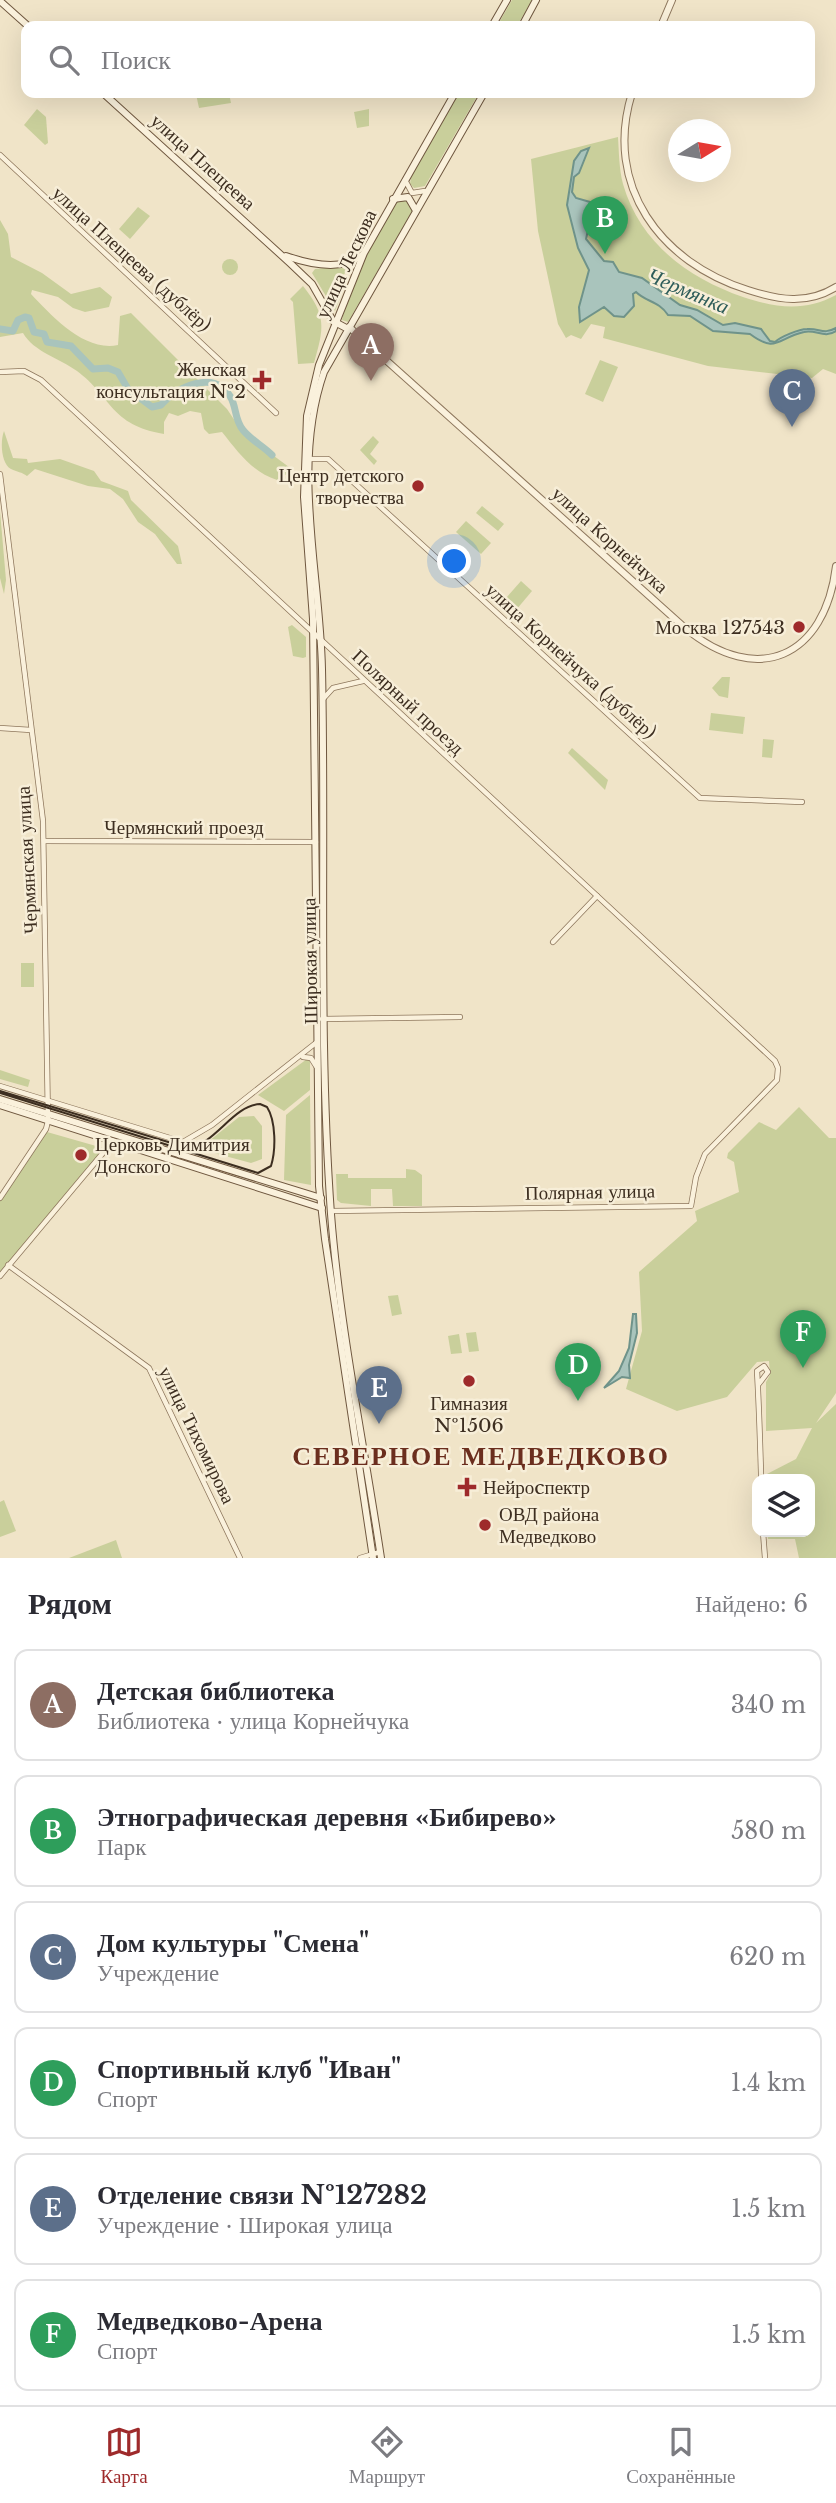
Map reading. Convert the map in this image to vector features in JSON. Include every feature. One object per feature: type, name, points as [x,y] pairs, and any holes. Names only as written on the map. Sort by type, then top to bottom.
[{"type":"main road","points":[[495,21],[507,0]]},
{"type":"main road","points":[[525,21],[536,0]]},
{"type":"main road","points":[[663,21],[672,0]]},
{"type":"main road","points":[[0,1],[22,21]]},
{"type":"main road","name":"улица Плещеева","points":[[109,98],[308,280],[335,323]]},
{"type":"main road","name":"улица Лескова","points":[[319,365],[364,253],[452,98]]},
{"type":"main road","name":"улица Лескова","points":[[329,363],[351,328],[425,191],[481,98]]},
{"type":"main road","points":[[631,98],[625,125],[630,182],[648,219],[673,250],[709,276],[778,299],[811,298],[836,287]]},
{"type":"main road","points":[[393,200],[408,197],[415,209]]},
{"type":"main road","name":"улица Плещеева","points":[[282,255],[316,264],[347,262],[364,253]]},
{"type":"main road","points":[[308,280],[309,271],[316,264]]},
{"type":"main road","points":[[335,323],[351,328]]},
{"type":"main road","name":"улица Корнейчука","points":[[351,328],[685,628],[716,651],[736,658],[758,659],[778,656],[791,649],[816,629],[825,614],[836,565]]},
{"type":"main road","name":"Широкая улица","points":[[329,363],[315,402],[310,459],[310,521],[321,641],[315,816],[321,1208],[377,1555]]},
{"type":"main road","name":"Широкая улица","points":[[319,365],[307,416],[305,520],[319,699],[331,1210],[355,1418]]},
{"type":"main road","points":[[315,816],[318,820],[323,814]]},
{"type":"main road","name":"Полярная улица","points":[[0,1099],[113,1141],[331,1210]]},
{"type":"main road","name":"Полярная улица","points":[[0,1105],[148,1145],[321,1198]]},
{"type":"main road","points":[[321,1198],[331,1210]]},
{"type":"street","name":"улица Плещеева (дублёр)","points":[[0,155],[276,413]]},
{"type":"street","points":[[405,179],[412,193],[425,191]]},
{"type":"street","name":"Полярный проезд","points":[[0,372],[18,370],[36,376],[775,1060],[778,1068],[777,1080]]},
{"type":"street","name":"улица Корнейчука (дублёр)","points":[[310,459],[328,459],[700,798],[803,802]]},
{"type":"street","name":"Чермянская улица","points":[[0,474],[44,841],[48,1118]]},
{"type":"street","points":[[319,699],[333,688],[363,681]]},
{"type":"street","points":[[0,728],[31,730]]},
{"type":"street","name":"Чермянский проезд","points":[[44,841],[324,842]]},
{"type":"street","points":[[553,942],[597,896]]},
{"type":"street","points":[[317,1019],[460,1017]]},
{"type":"street","points":[[0,1086],[183,1142],[212,1125],[302,1057],[317,1041]]},
{"type":"street","points":[[302,1057],[307,1056],[316,1062],[318,1073]]},
{"type":"street","name":"Полярная улица","points":[[331,1210],[689,1207],[694,1202],[696,1177],[705,1154],[777,1080]]},
{"type":"street","points":[[0,1198],[47,1129],[48,1118]]},
{"type":"street","points":[[148,1145],[151,1133]]},
{"type":"street","points":[[0,1276],[113,1141]]},
{"type":"street","name":"улица Тихомирова","points":[[8,1265],[149,1368],[240,1558]]},
{"type":"street","points":[[758,1385],[761,1474]]},
{"type":"street","points":[[763,1537],[765,1558]]},
{"type":"street","points":[[360,1558],[377,1555]]},
{"type":"green space","points":[[512,0],[532,0],[520,21],[500,21]]},
{"type":"green space","points":[[197,98],[230,98],[231,103],[199,108]]},
{"type":"green space","points":[[456,98],[476,98],[425,186],[414,188],[410,184],[411,177]]},
{"type":"green space","points":[[37,109],[46,117],[48,143],[45,145],[24,125]]},
{"type":"green space","points":[[369,109],[369,126],[357,128],[354,112]]},
{"type":"green space","points":[[618,137],[623,184],[631,205],[654,241],[685,268],[723,289],[767,304],[802,306],[836,295],[836,374],[823,369],[812,378],[708,366],[603,338],[605,327],[591,324],[581,339],[571,335],[566,338],[558,324],[538,231],[531,159]]},
{"type":"green space","points":[[407,199],[413,210],[348,322],[342,320],[351,289],[373,243],[397,200]]},
{"type":"green space","points":[[138,207],[150,216],[130,239],[119,229]]},
{"type":"green space","points":[[0,220],[8,234],[11,257],[42,273],[71,294],[100,287],[112,297],[109,307],[85,312],[73,308],[58,297],[32,290],[31,294],[59,322],[93,343],[118,345],[120,316],[131,313],[227,409],[243,433],[293,470],[277,480],[260,472],[222,432],[209,434],[204,429],[201,413],[190,411],[178,416],[169,413],[164,422],[164,434],[146,430],[122,417],[89,381],[40,350],[23,333],[0,337]]},
{"type":"green space","points":[[230,259],[236,261],[236,273],[230,275],[224,273],[222,267],[224,261]]},
{"type":"green space","points":[[352,265],[332,288],[341,295],[335,311],[312,273],[315,269]]},
{"type":"green space","points":[[303,286],[320,314],[321,331],[314,363],[298,364],[293,302],[290,299]]},
{"type":"green space","points":[[600,360],[618,367],[603,402],[585,394]]},
{"type":"green space","points":[[4,431],[13,458],[27,459],[28,463],[60,459],[94,471],[101,481],[128,491],[131,500],[178,546],[182,564],[177,564],[155,534],[138,522],[123,499],[110,489],[88,486],[35,469],[27,476],[11,469],[2,452]]},
{"type":"green space","points":[[373,436],[379,442],[370,454],[377,461],[374,465],[360,450]]},
{"type":"green space","points":[[482,506],[504,524],[498,531],[476,513]]},
{"type":"green space","points":[[0,511],[6,580],[4,594],[0,578]]},
{"type":"green space","points":[[466,521],[491,543],[481,554],[456,532]]},
{"type":"green space","points":[[521,581],[532,591],[511,616],[499,606]]},
{"type":"green space","points":[[292,625],[306,637],[306,657],[293,656],[288,627]]},
{"type":"green space","points":[[722,677],[730,677],[728,698],[719,696],[712,688]]},
{"type":"green space","points":[[711,713],[745,717],[743,734],[709,730]]},
{"type":"green space","points":[[763,739],[774,740],[772,758],[762,757]]},
{"type":"green space","points":[[572,748],[608,780],[605,790],[568,753]]},
{"type":"green space","points":[[21,963],[34,963],[34,987],[21,987]]},
{"type":"green space","points":[[307,1059],[310,1061],[310,1090],[284,1111],[258,1095]]},
{"type":"green space","points":[[0,1070],[30,1080],[28,1087],[0,1079]]},
{"type":"green space","points":[[310,1095],[311,1185],[284,1180],[286,1115]]},
{"type":"green space","points":[[799,1107],[829,1138],[836,1138],[836,1393],[816,1423],[836,1404],[836,1558],[799,1558],[795,1539],[768,1539],[815,1537],[815,1474],[767,1474],[796,1459],[812,1428],[766,1431],[769,1361],[757,1362],[727,1397],[677,1411],[626,1389],[642,1331],[639,1272],[697,1221],[695,1211],[739,1192],[734,1162],[727,1158],[728,1153],[759,1122],[776,1130]]},
{"type":"green space","points":[[254,1116],[262,1126],[262,1159],[251,1163],[203,1150],[204,1145],[239,1117]]},
{"type":"green space","points":[[47,1132],[103,1148],[104,1151],[0,1273],[0,1200]]},
{"type":"green space","points":[[406,1169],[415,1170],[422,1175],[422,1206],[393,1206],[392,1189],[371,1189],[371,1206],[341,1203],[337,1200],[336,1174],[348,1174],[348,1178],[406,1178]]},
{"type":"green space","points":[[398,1295],[402,1314],[392,1316],[388,1296]]},
{"type":"green space","points":[[476,1332],[479,1351],[469,1352],[466,1333]]},
{"type":"green space","points":[[459,1334],[462,1353],[451,1354],[448,1336]]},
{"type":"green space","points":[[4,1500],[16,1531],[0,1537],[0,1502]]},
{"type":"green space","points":[[116,1540],[122,1558],[69,1558]]},
{"type":"water","points":[[589,148],[579,173],[574,177],[572,192],[576,198],[590,202],[585,216],[588,230],[586,239],[604,261],[613,262],[619,272],[642,278],[680,305],[697,310],[723,325],[735,323],[761,329],[770,341],[775,342],[804,329],[825,331],[836,328],[836,331],[828,334],[804,332],[777,343],[766,343],[750,334],[713,331],[690,316],[668,315],[661,307],[636,292],[633,294],[634,306],[624,317],[614,316],[604,307],[580,322],[579,307],[589,270],[578,248],[567,205],[574,161],[581,151]]},
{"type":"water","points":[[633,1314],[636,1314],[637,1333],[629,1365],[630,1378],[622,1377],[604,1388],[619,1371],[629,1348]]},
{"type":"waterway","name":"Чермянка","points":[[0,329],[13,331],[18,320],[29,318],[34,332],[44,334],[47,342],[71,346],[93,369],[108,368],[118,372],[128,389],[152,407],[161,405],[185,387],[206,382],[215,383],[230,396],[243,430],[272,455]]},
{"type":"tram line","points":[[0,1091],[188,1148],[207,1140],[241,1111],[260,1104],[267,1107],[274,1128],[273,1159],[271,1166],[258,1173],[0,1093]]},
{"type":"place","name":"Этнографическая деревня «Бибирево»","points":[[605,254]]},
{"type":"place","name":"Женская консультация №2","points":[[262,380]]},
{"type":"place","name":"Детская библиотека","points":[[371,381]]},
{"type":"place","name":"Дом культуры \"Смена\"","points":[[792,427]]},
{"type":"place","name":"Центр детского творчества","points":[[418,486]]},
{"type":"place","name":"Москва 127543","points":[[799,627]]},
{"type":"place","name":"Церковь Димитрия Донского","points":[[81,1155]]},
{"type":"place","name":"Медведково-Арена","points":[[803,1368]]},
{"type":"place","name":"Гимназия №1506","points":[[469,1381]]},
{"type":"place","name":"Спортивный клуб \"Иван\"","points":[[578,1401]]},
{"type":"place","name":"Отделение связи №127282","points":[[379,1424]]},
{"type":"place","name":"Нейроcпектр","points":[[467,1487]]},
{"type":"place","name":"ОВД района Медведково","points":[[485,1525]]},
{"type":"district","name":"СЕВЕРНОЕ МЕДВЕДКОВО","points":[[481,1456]]}]
